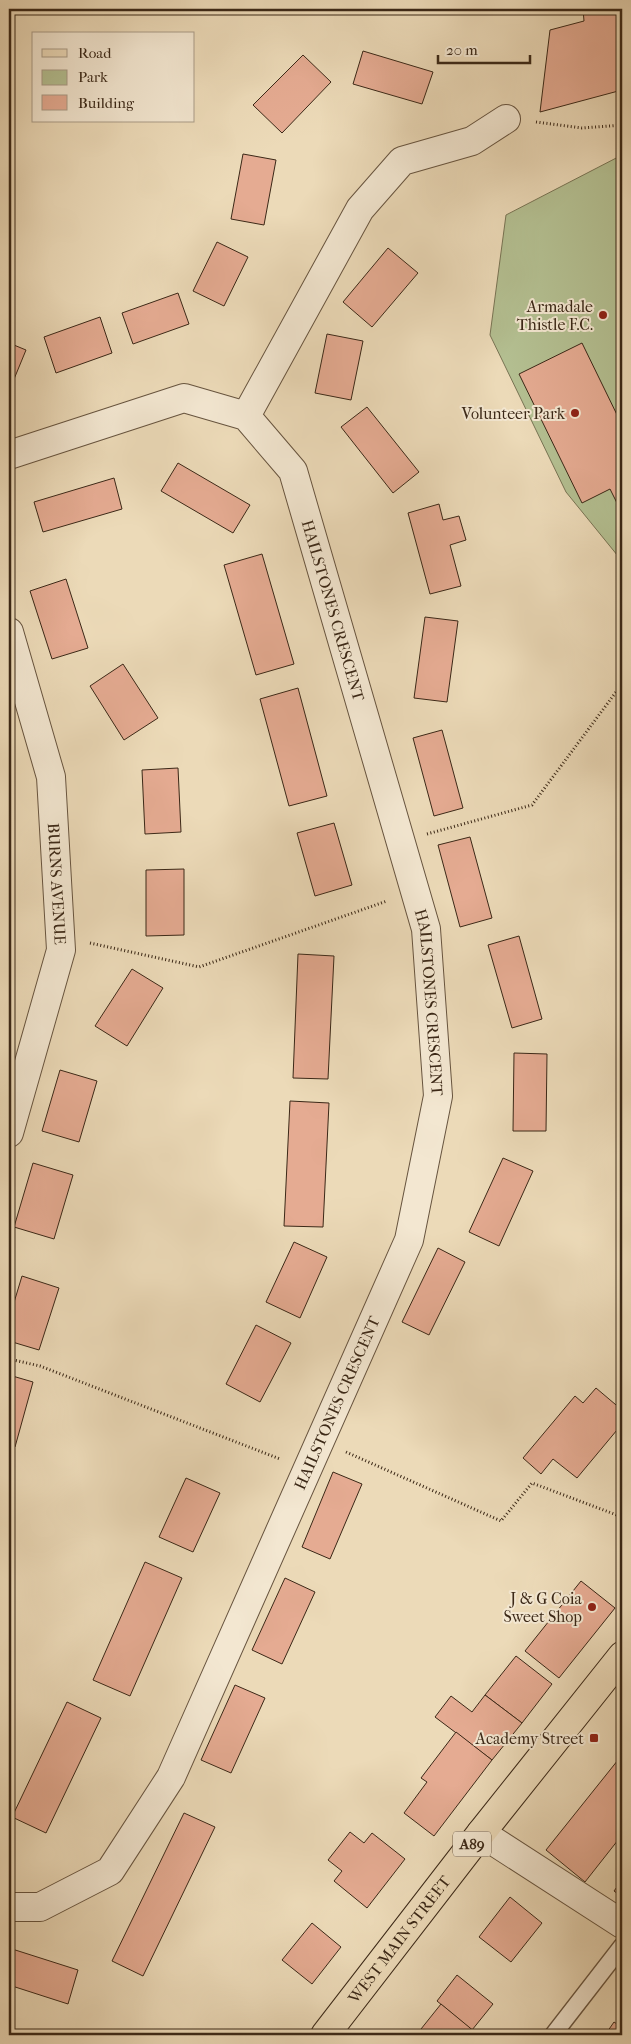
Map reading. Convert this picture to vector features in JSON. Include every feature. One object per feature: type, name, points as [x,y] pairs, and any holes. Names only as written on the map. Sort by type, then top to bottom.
[{"type":"main road","name":"WEST MAIN STREET","points":[[325,2035],[481,1833],[622,1656]]},
{"type":"street","points":[[9,455],[184,398],[246,416],[360,209],[402,161],[472,141],[506,119]]},
{"type":"street","name":"HAILSTONES CRESCENT","points":[[9,1907],[40,1907],[110,1871],[171,1777],[409,1240],[438,1096],[426,929],[292,471],[246,416]]},
{"type":"street","name":"BURNS AVENUE","points":[[9,632],[51,777],[61,950],[9,1133]]},
{"type":"street","points":[[481,1833],[622,1924]]},
{"type":"lane","points":[[553,2035],[622,1946]]},
{"type":"path","points":[[506,119],[582,128],[622,125]]},
{"type":"path","points":[[400,841],[532,805],[622,684]]},
{"type":"path","points":[[60,936],[199,967],[415,891]]},
{"type":"path","points":[[9,1359],[40,1366],[308,1469]]},
{"type":"path","points":[[320,1440],[502,1521],[532,1483],[622,1517]]},
{"type":"green space","name":"Volunteer Park","points":[[622,155],[622,561],[566,492],[490,335],[506,215]]},
{"type":"building","points":[[583,9],[622,9],[622,90],[540,112],[550,30],[584,21]]},
{"type":"building","points":[[363,51],[433,72],[422,104],[353,84]]},
{"type":"building","points":[[303,55],[331,82],[282,133],[253,105]]},
{"type":"building","points":[[243,154],[276,160],[264,225],[231,219]]},
{"type":"building","points":[[217,242],[248,257],[224,306],[193,291]]},
{"type":"building","points":[[388,248],[418,273],[372,327],[343,302]]},
{"type":"building","points":[[178,293],[189,324],[133,344],[122,313]]},
{"type":"building","points":[[100,317],[112,353],[56,373],[44,337]]},
{"type":"building","points":[[327,334],[363,341],[351,400],[315,393]]},
{"type":"building","points":[[9,343],[26,350],[12,384],[9,382]]},
{"type":"building","points":[[582,343],[622,425],[622,513],[610,489],[582,503],[519,374]]},
{"type":"building","points":[[367,407],[419,472],[393,493],[341,427]]},
{"type":"building","points":[[178,463],[250,505],[233,533],[161,491]]},
{"type":"building","points":[[114,478],[122,509],[43,532],[34,502]]},
{"type":"building","points":[[439,504],[443,520],[459,516],[466,540],[450,545],[461,586],[430,594],[408,513]]},
{"type":"building","points":[[262,554],[294,664],[256,675],[224,565]]},
{"type":"building","points":[[66,579],[88,648],[52,659],[30,591]]},
{"type":"building","points":[[425,617],[458,621],[447,702],[414,698]]},
{"type":"building","points":[[123,664],[158,718],[124,740],[90,686]]},
{"type":"building","points":[[298,688],[327,796],[289,806],[260,699]]},
{"type":"building","points":[[442,730],[463,808],[434,816],[413,738]]},
{"type":"building","points":[[178,768],[181,832],[145,834],[142,770]]},
{"type":"building","points":[[334,823],[352,885],[315,896],[297,833]]},
{"type":"building","points":[[470,837],[492,918],[460,927],[438,845]]},
{"type":"building","points":[[184,869],[184,935],[146,936],[146,870]]},
{"type":"building","points":[[519,936],[542,1019],[512,1028],[488,945]]},
{"type":"building","points":[[298,954],[334,956],[328,1079],[293,1078]]},
{"type":"building","points":[[132,969],[163,988],[127,1046],[95,1026]]},
{"type":"building","points":[[514,1053],[547,1054],[546,1131],[513,1131]]},
{"type":"building","points":[[60,1070],[97,1081],[79,1142],[42,1131]]},
{"type":"building","points":[[290,1101],[329,1103],[323,1227],[284,1226]]},
{"type":"building","points":[[503,1158],[533,1171],[499,1246],[469,1232]]},
{"type":"building","points":[[33,1163],[73,1175],[54,1239],[14,1227]]},
{"type":"building","points":[[294,1242],[327,1257],[300,1318],[266,1302]]},
{"type":"building","points":[[438,1248],[465,1262],[429,1335],[402,1322]]},
{"type":"building","points":[[22,1276],[59,1288],[39,1350],[9,1341],[9,1319]]},
{"type":"building","points":[[256,1325],[291,1343],[260,1402],[226,1384]]},
{"type":"building","points":[[9,1375],[33,1382],[15,1447],[9,1445]]},
{"type":"building","points":[[596,1388],[622,1410],[622,1424],[577,1478],[553,1459],[541,1474],[523,1458],[575,1396],[583,1403]]},
{"type":"building","points":[[333,1472],[362,1484],[330,1559],[302,1547]]},
{"type":"building","points":[[186,1478],[220,1493],[193,1552],[159,1537]]},
{"type":"building","points":[[145,1562],[182,1578],[130,1696],[93,1680]]},
{"type":"building","points":[[285,1578],[315,1592],[282,1664],[252,1650]]},
{"type":"building","points":[[581,1581],[615,1608],[559,1678],[525,1651]]},
{"type":"building","points":[[516,1656],[552,1684],[522,1723],[485,1695]]},
{"type":"building","points":[[235,1685],[265,1698],[231,1773],[201,1760]]},
{"type":"building","points":[[485,1695],[522,1723],[492,1760],[435,1717],[451,1696],[472,1712]]},
{"type":"building","points":[[67,1702],[101,1718],[46,1833],[12,1817]]},
{"type":"building","points":[[456,1732],[492,1760],[434,1836],[404,1813],[427,1782],[421,1778]]},
{"type":"building","points":[[622,1755],[622,1835],[585,1882],[546,1850]]},
{"type":"building","points":[[184,1813],[215,1827],[143,1976],[112,1961]]},
{"type":"building","points":[[350,1832],[364,1843],[372,1833],[405,1859],[367,1908],[334,1881],[342,1871],[328,1860]]},
{"type":"building","points":[[622,1880],[622,1897],[614,1891]]},
{"type":"building","points":[[510,1897],[542,1923],[511,1962],[479,1937]]},
{"type":"building","points":[[312,1923],[341,1947],[312,1984],[282,1960]]},
{"type":"building","points":[[9,1948],[78,1970],[68,2004],[9,1985]]},
{"type":"building","points":[[457,1975],[493,2004],[472,2030],[437,2001]]},
{"type":"building","points":[[441,2004],[475,2032],[473,2035],[429,2035],[421,2029]]},
{"type":"building","points":[[614,2022],[620,2026],[622,2024],[622,2035],[605,2035]]},
{"type":"place","name":"Armadale Thistle F.C.","points":[[603,315]]},
{"type":"place","name":"Volunteer Park","points":[[575,413]]},
{"type":"place","name":"J & G Coia Sweet Shop","points":[[592,1607]]},
{"type":"place","name":"Academy Street","points":[[594,1738]]}]
